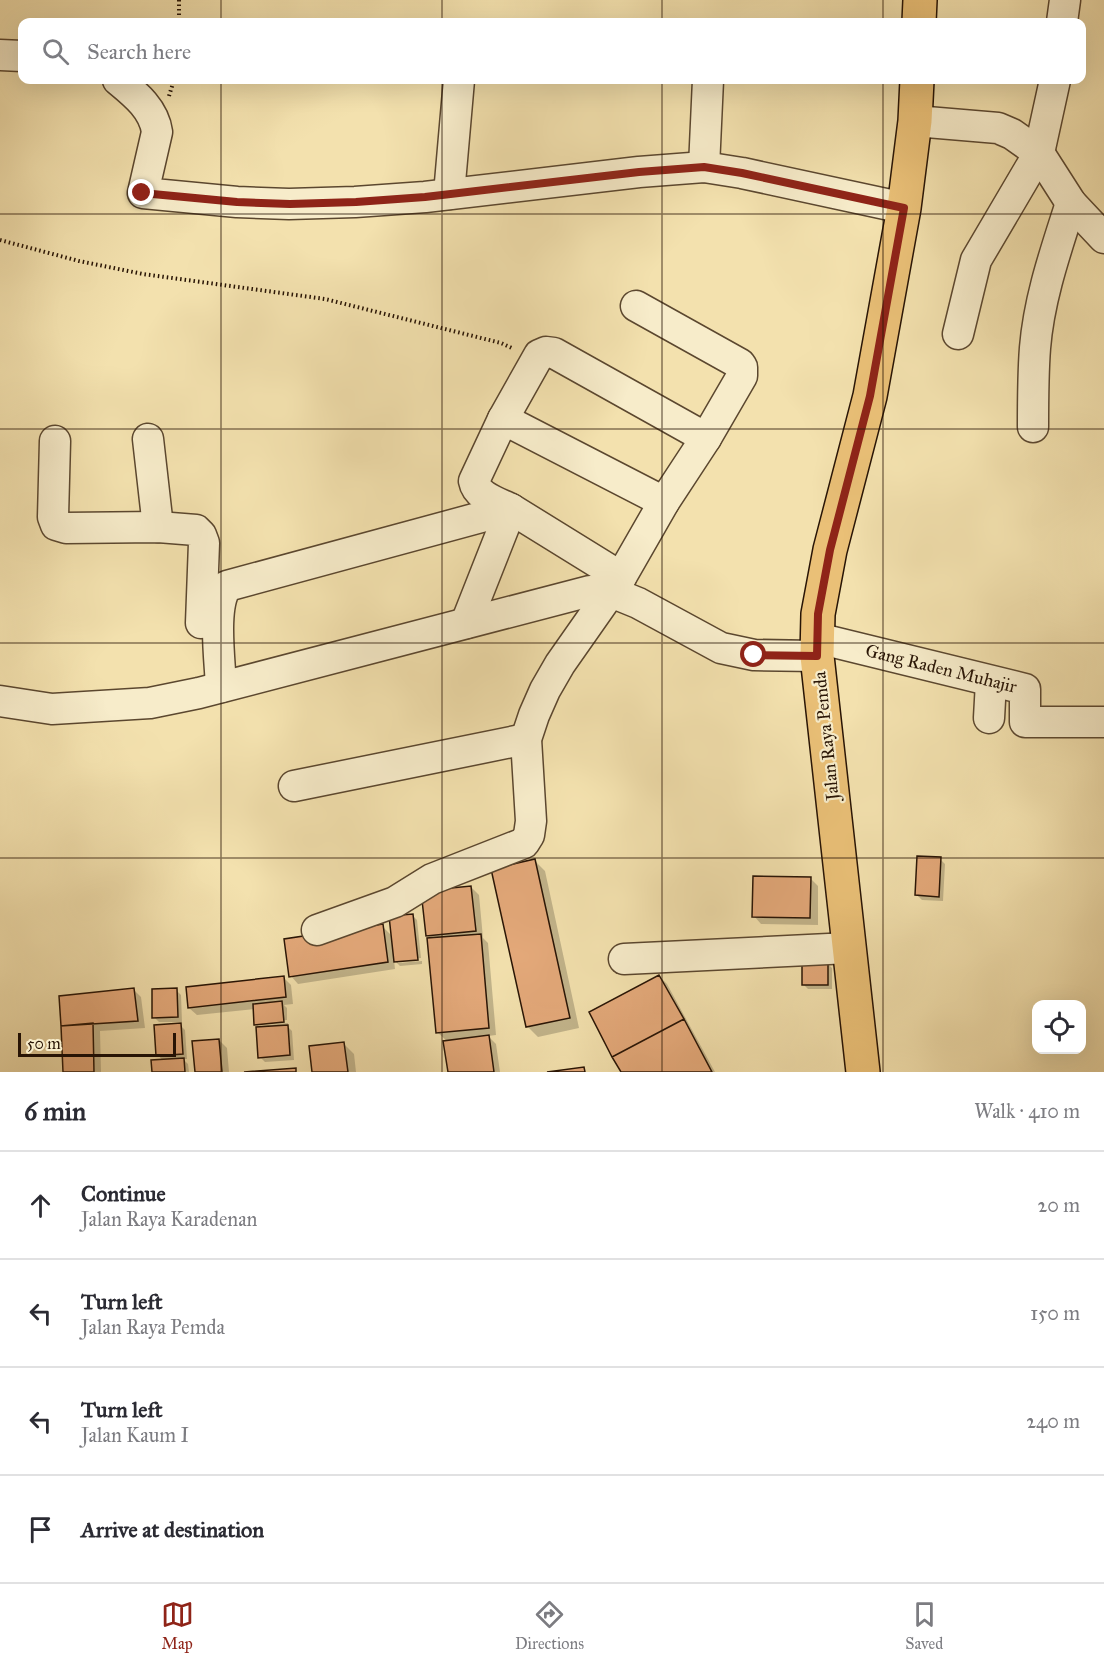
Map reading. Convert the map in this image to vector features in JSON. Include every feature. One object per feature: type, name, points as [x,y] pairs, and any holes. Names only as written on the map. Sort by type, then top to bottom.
[{"type":"main road","points":[[919,18],[920,0]]},
{"type":"main road","name":"Jalan Raya Pemda","points":[[863,1072],[817,647],[818,614],[830,550],[870,396],[904,208],[915,121],[917,84]]},
{"type":"street","points":[[1063,18],[1065,0]]},
{"type":"street","points":[[0,55],[18,56]]},
{"type":"street","points":[[123,84],[144,103],[156,123],[157,132],[142,193],[290,204],[356,202],[704,167],[904,208]]},
{"type":"street","points":[[448,194],[459,84]]},
{"type":"street","points":[[704,167],[708,84]]},
{"type":"street","points":[[958,334],[976,260],[1039,153],[1054,84]]},
{"type":"street","points":[[915,121],[998,128],[1012,134],[1039,153],[1071,203],[1104,238]]},
{"type":"street","points":[[1034,427],[1035,348],[1039,318],[1053,260],[1071,203]]},
{"type":"street","points":[[317,930],[395,902],[432,879],[524,843],[529,835],[531,821],[526,739],[534,715],[560,664],[616,584],[742,376],[740,364],[636,306]]},
{"type":"street","points":[[664,502],[503,419],[536,359],[546,352],[555,353],[706,438]]},
{"type":"street","name":"Gang Raden Muhajir","points":[[503,419],[474,481],[475,489],[481,495],[511,509],[616,584],[638,603],[721,648],[754,655],[817,647],[1025,689],[1025,722],[1104,722]]},
{"type":"street","points":[[148,439],[158,526]]},
{"type":"street","points":[[55,441],[53,517],[56,525],[66,528],[158,526],[196,530],[201,535],[204,543],[210,690]]},
{"type":"street","points":[[466,623],[511,509]]},
{"type":"street","points":[[210,690],[218,609],[221,594],[227,586],[511,509]]},
{"type":"street","points":[[0,701],[52,709],[150,703],[210,690],[616,584]]},
{"type":"street","points":[[989,717],[992,682]]},
{"type":"street","points":[[294,786],[526,739]]},
{"type":"street","points":[[624,959],[849,948]]},
{"type":"path","points":[[179,0],[179,18]]},
{"type":"path","points":[[0,240],[132,272],[325,299],[501,344],[536,359]]},
{"type":"building","points":[[917,856],[941,857],[939,897],[915,895]]},
{"type":"building","points":[[535,859],[570,1018],[526,1027],[491,869]]},
{"type":"building","points":[[753,876],[811,877],[810,918],[752,917]]},
{"type":"building","points":[[471,886],[476,931],[426,936],[421,891]]},
{"type":"building","points":[[413,914],[418,960],[394,962],[389,916]]},
{"type":"building","points":[[383,924],[388,962],[289,977],[284,939]]},
{"type":"building","points":[[481,934],[489,1028],[436,1033],[427,938]]},
{"type":"building","points":[[802,962],[828,962],[828,985],[802,985]]},
{"type":"building","points":[[659,975],[684,1019],[612,1057],[589,1012]]},
{"type":"building","points":[[284,976],[286,997],[188,1008],[186,987]]},
{"type":"building","points":[[134,988],[138,1021],[61,1026],[59,996]]},
{"type":"building","points":[[177,988],[178,1017],[152,1018],[152,989]]},
{"type":"building","points":[[282,1001],[284,1022],[254,1025],[253,1004]]},
{"type":"building","points":[[684,1019],[712,1072],[621,1072],[612,1057]]},
{"type":"building","points":[[93,1023],[94,1072],[63,1072],[61,1026]]},
{"type":"building","points":[[181,1023],[183,1054],[156,1056],[154,1025]]},
{"type":"building","points":[[288,1025],[290,1055],[258,1058],[256,1027]]},
{"type":"building","points":[[489,1035],[494,1072],[448,1072],[443,1041]]},
{"type":"building","points":[[219,1039],[222,1072],[195,1072],[192,1041]]},
{"type":"building","points":[[344,1042],[348,1072],[312,1072],[309,1046]]},
{"type":"building","points":[[184,1058],[185,1072],[152,1072],[151,1060]]},
{"type":"building","points":[[584,1067],[585,1072],[547,1072]]},
{"type":"building","points":[[296,1068],[296,1072],[244,1072]]},
{"type":"route","points":[[142,193],[237,202],[290,204],[356,202],[425,197],[639,172],[704,167],[904,208],[870,396],[830,550],[818,614],[817,656],[754,655]]}]
